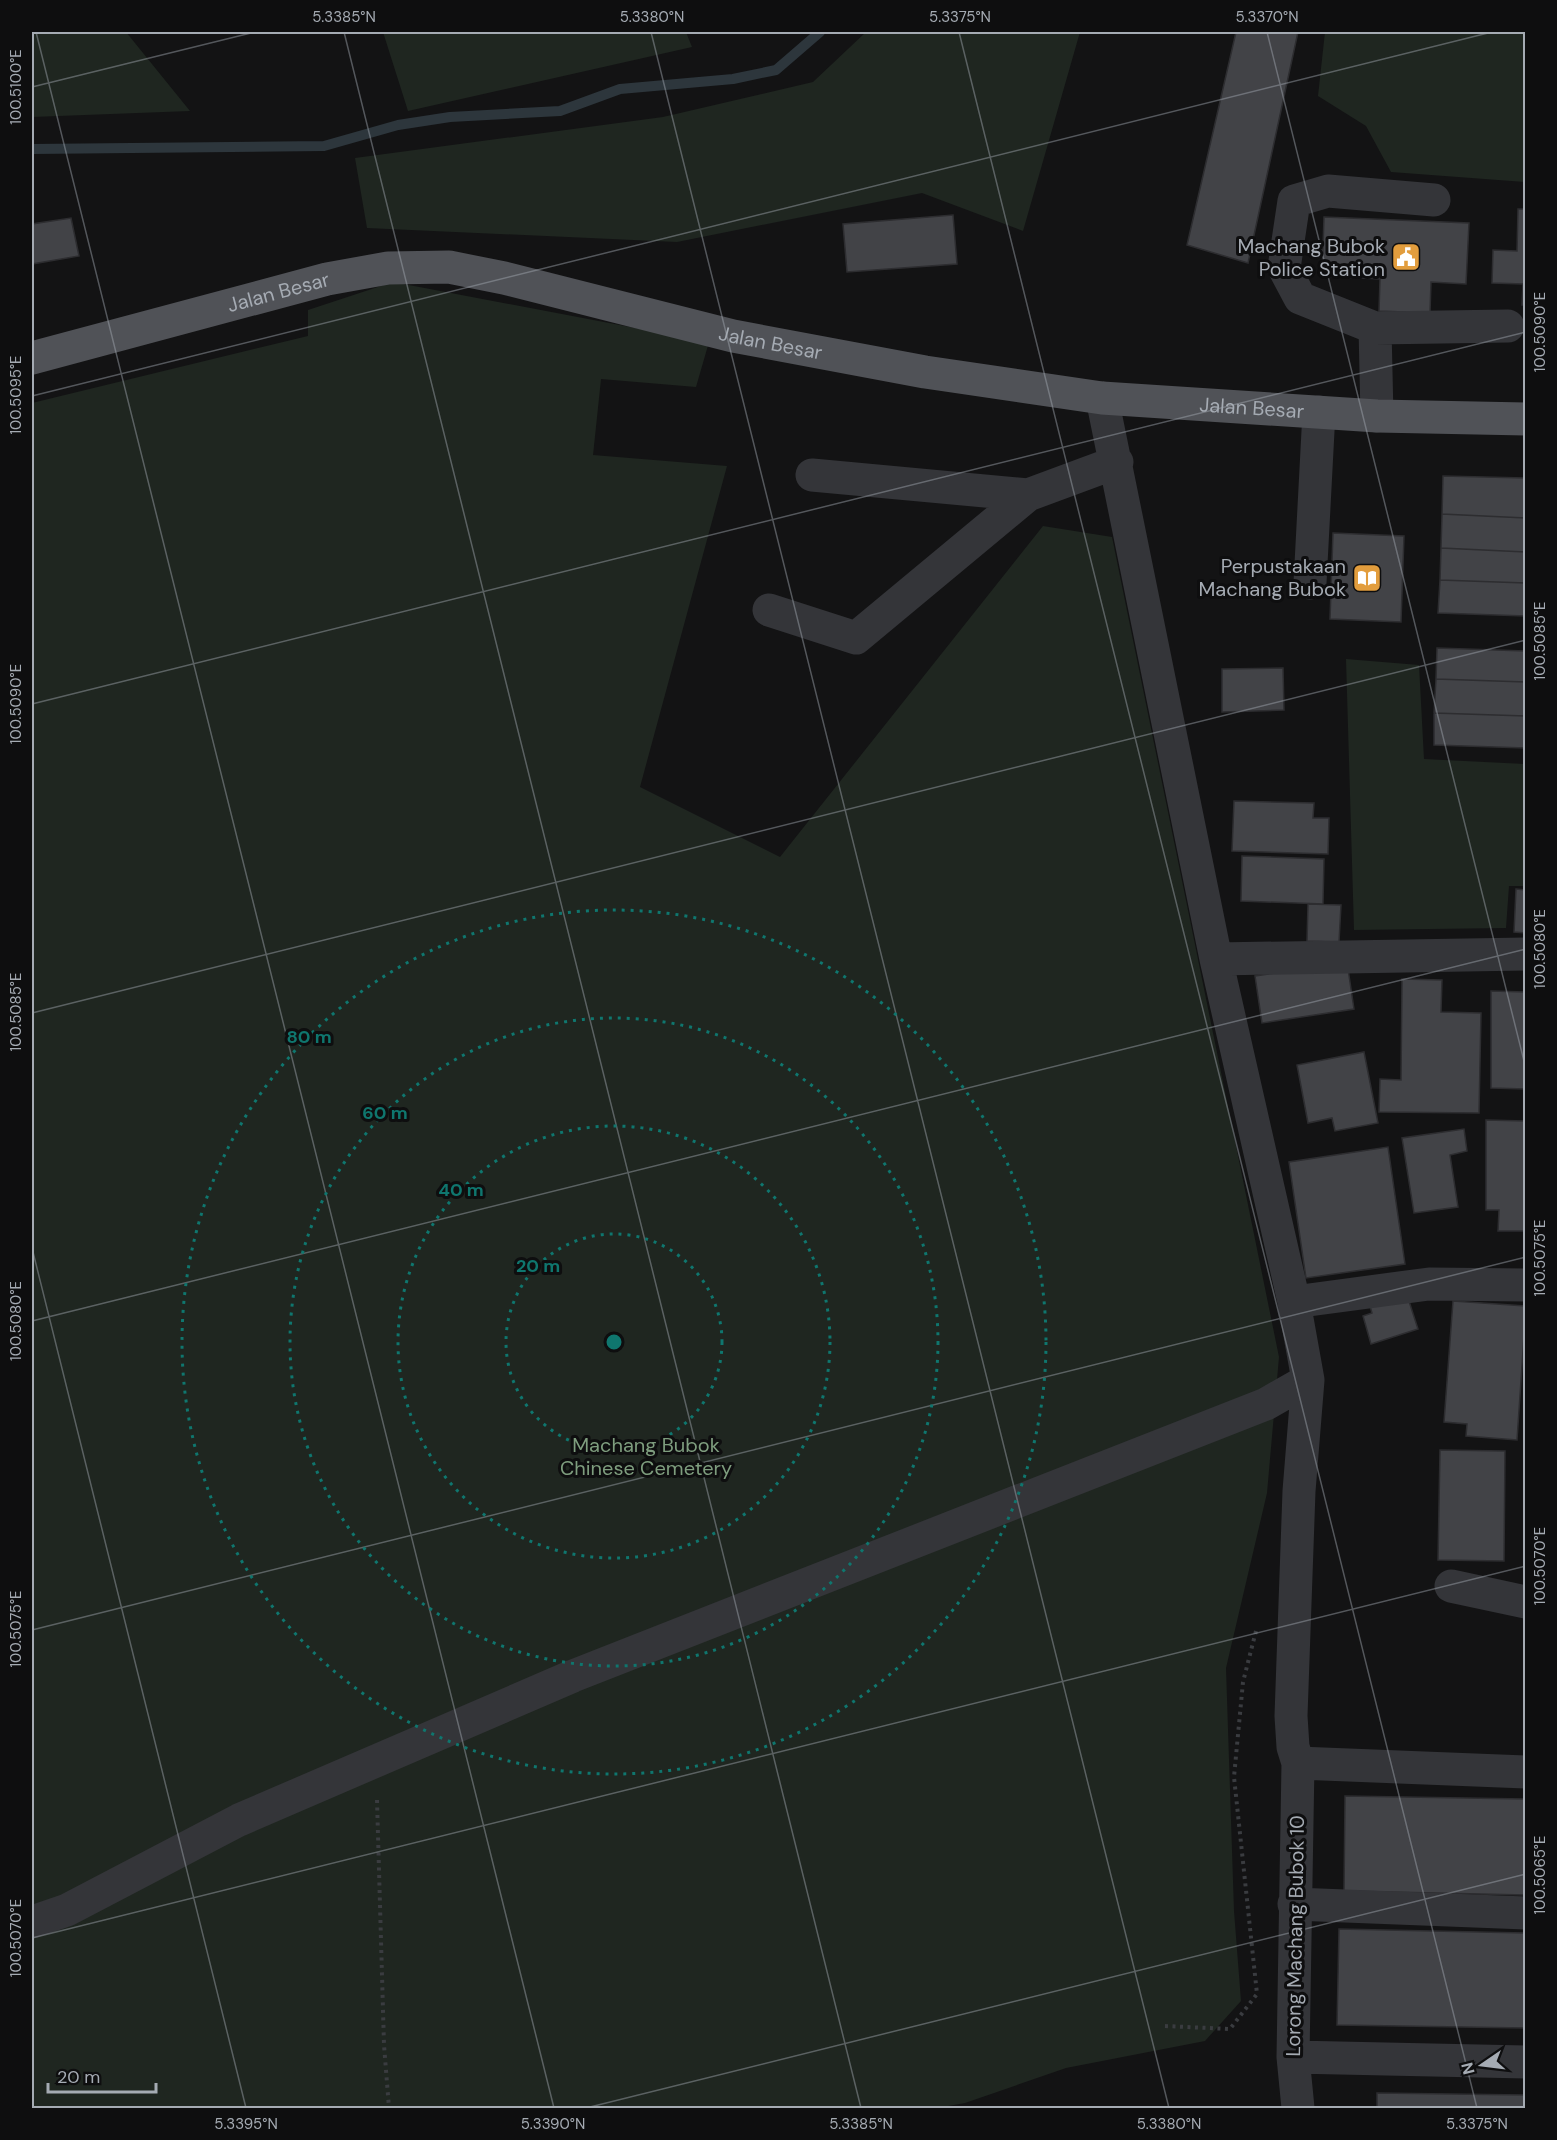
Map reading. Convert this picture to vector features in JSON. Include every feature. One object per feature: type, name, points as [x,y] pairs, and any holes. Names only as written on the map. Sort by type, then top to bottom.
[{"type":"main road","name":"Jalan Besar","points":[[32,358],[327,279],[388,268],[448,267],[504,278],[733,336],[925,372],[1102,398],[1377,416],[1526,419]]},
{"type":"street","points":[[1434,200],[1328,191],[1294,201],[1284,268],[1300,298],[1375,328],[1508,326]]},
{"type":"street","points":[[1375,328],[1377,416]]},
{"type":"street","name":"Lorong Machang Bubok 10","points":[[1102,398],[1117,462],[1216,959],[1294,1302],[1308,1380],[1299,1491],[1292,1704],[1293,1747],[1298,1763],[1293,2058],[1298,2109]]},
{"type":"street","points":[[1310,583],[1319,412]]},
{"type":"street","points":[[769,610],[856,638],[1028,495],[1117,462]]},
{"type":"street","points":[[812,475],[1028,495]]},
{"type":"street","points":[[1216,959],[1526,954]]},
{"type":"street","points":[[1294,1302],[1429,1284],[1526,1285]]},
{"type":"street","points":[[32,1922],[67,1910],[239,1820],[573,1676],[1266,1404],[1308,1380]]},
{"type":"street","points":[[1451,1586],[1526,1602]]},
{"type":"street","points":[[1298,1763],[1526,1772]]},
{"type":"street","points":[[1294,1904],[1526,1913]]},
{"type":"street","points":[[1293,2058],[1526,2062]]},
{"type":"path","points":[[1165,2026],[1230,2029],[1257,1994],[1234,1776],[1243,1682],[1257,1624]]},
{"type":"path","points":[[376,1760],[384,2045],[389,2109]]},
{"type":"green space","points":[[32,32],[126,32],[190,111],[32,117]]},
{"type":"green space","points":[[383,32],[686,32],[692,47],[408,111]]},
{"type":"green space","points":[[866,32],[1080,32],[1023,231],[922,193],[677,242],[367,228],[355,158],[663,117],[813,82]]},
{"type":"green space","points":[[1325,32],[1525,32],[1525,182],[1391,172],[1366,126],[1318,96]]},
{"type":"green space","name":"Machang Bubok Chinese Cemetery","points":[[393,282],[709,342],[696,387],[601,379],[593,455],[727,466],[640,787],[780,857],[1043,526],[1112,537],[1279,1357],[1267,1493],[1226,1668],[1234,1911],[1241,2001],[1205,2041],[1066,2068],[965,2103],[937,2108],[32,2108],[32,403],[308,336],[308,310]]},
{"type":"green space","points":[[1346,659],[1419,665],[1424,759],[1525,764],[1525,886],[1509,886],[1506,928],[1354,930]]},
{"type":"building","points":[[1236,32],[1298,32],[1248,263],[1187,245]]},
{"type":"building","points":[[1518,209],[1526,209],[1526,305],[1522,305],[1523,284],[1492,283],[1493,250],[1517,251]]},
{"type":"building","points":[[953,215],[957,264],[847,272],[843,224]]},
{"type":"building","points":[[1324,217],[1469,223],[1466,284],[1431,282],[1430,313],[1379,311],[1380,279],[1322,276]]},
{"type":"building","points":[[71,218],[79,256],[32,264],[32,224]]},
{"type":"building","points":[[1443,476],[1526,478],[1526,518],[1442,514]]},
{"type":"building","points":[[1442,514],[1526,518],[1526,552],[1441,548]]},
{"type":"building","name":"Perpustakaan Machang Bubok","points":[[1333,533],[1404,536],[1401,622],[1330,619]]},
{"type":"building","points":[[1441,548],[1526,552],[1526,583],[1440,580]]},
{"type":"building","points":[[1440,580],[1526,583],[1526,616],[1438,613]]},
{"type":"building","points":[[1437,648],[1526,651],[1526,682],[1436,679]]},
{"type":"building","points":[[1283,668],[1284,710],[1222,712],[1222,669]]},
{"type":"building","points":[[1436,679],[1526,682],[1526,716],[1434,713]]},
{"type":"building","points":[[1434,713],[1526,716],[1526,748],[1434,745]]},
{"type":"building","points":[[1234,801],[1314,803],[1313,818],[1329,818],[1328,854],[1232,851]]},
{"type":"building","points":[[1242,856],[1324,859],[1323,904],[1241,901]]},
{"type":"building","points":[[1516,889],[1526,890],[1526,933],[1514,932]]},
{"type":"building","points":[[1308,904],[1341,905],[1339,942],[1307,941]]},
{"type":"building","points":[[1347,962],[1354,1009],[1262,1023],[1255,976]]},
{"type":"building","points":[[1402,979],[1442,980],[1441,1012],[1481,1013],[1479,1113],[1379,1112],[1380,1079],[1401,1080]]},
{"type":"building","points":[[1491,991],[1526,992],[1526,1089],[1491,1088]]},
{"type":"building","points":[[1364,1052],[1378,1123],[1335,1131],[1332,1118],[1308,1123],[1297,1065]]},
{"type":"building","points":[[1486,1120],[1526,1121],[1526,1231],[1498,1231],[1499,1210],[1486,1210]]},
{"type":"building","points":[[1464,1129],[1467,1151],[1450,1155],[1458,1207],[1414,1213],[1402,1138]]},
{"type":"building","points":[[1388,1147],[1405,1264],[1306,1278],[1289,1162]]},
{"type":"building","points":[[1407,1295],[1418,1329],[1371,1344],[1363,1316],[1372,1313],[1370,1306]]},
{"type":"building","points":[[1453,1301],[1526,1306],[1517,1440],[1466,1436],[1467,1424],[1444,1422]]},
{"type":"building","points":[[1440,1450],[1505,1451],[1504,1561],[1438,1560]]},
{"type":"building","points":[[1345,1796],[1526,1799],[1526,1895],[1344,1891]]},
{"type":"building","points":[[1339,1929],[1526,1933],[1526,2028],[1337,2025]]},
{"type":"building","points":[[1377,2093],[1526,2095],[1526,2108],[1377,2108]]},
{"type":"waterway","points":[[32,149],[324,146],[398,125],[450,117],[560,111],[620,89],[733,79],[776,70],[820,32]]},
{"type":"place","name":"Machang Bubok Police Station","points":[[1406,257]]},
{"type":"place","name":"Perpustakaan Machang Bubok","points":[[1367,578]]}]
